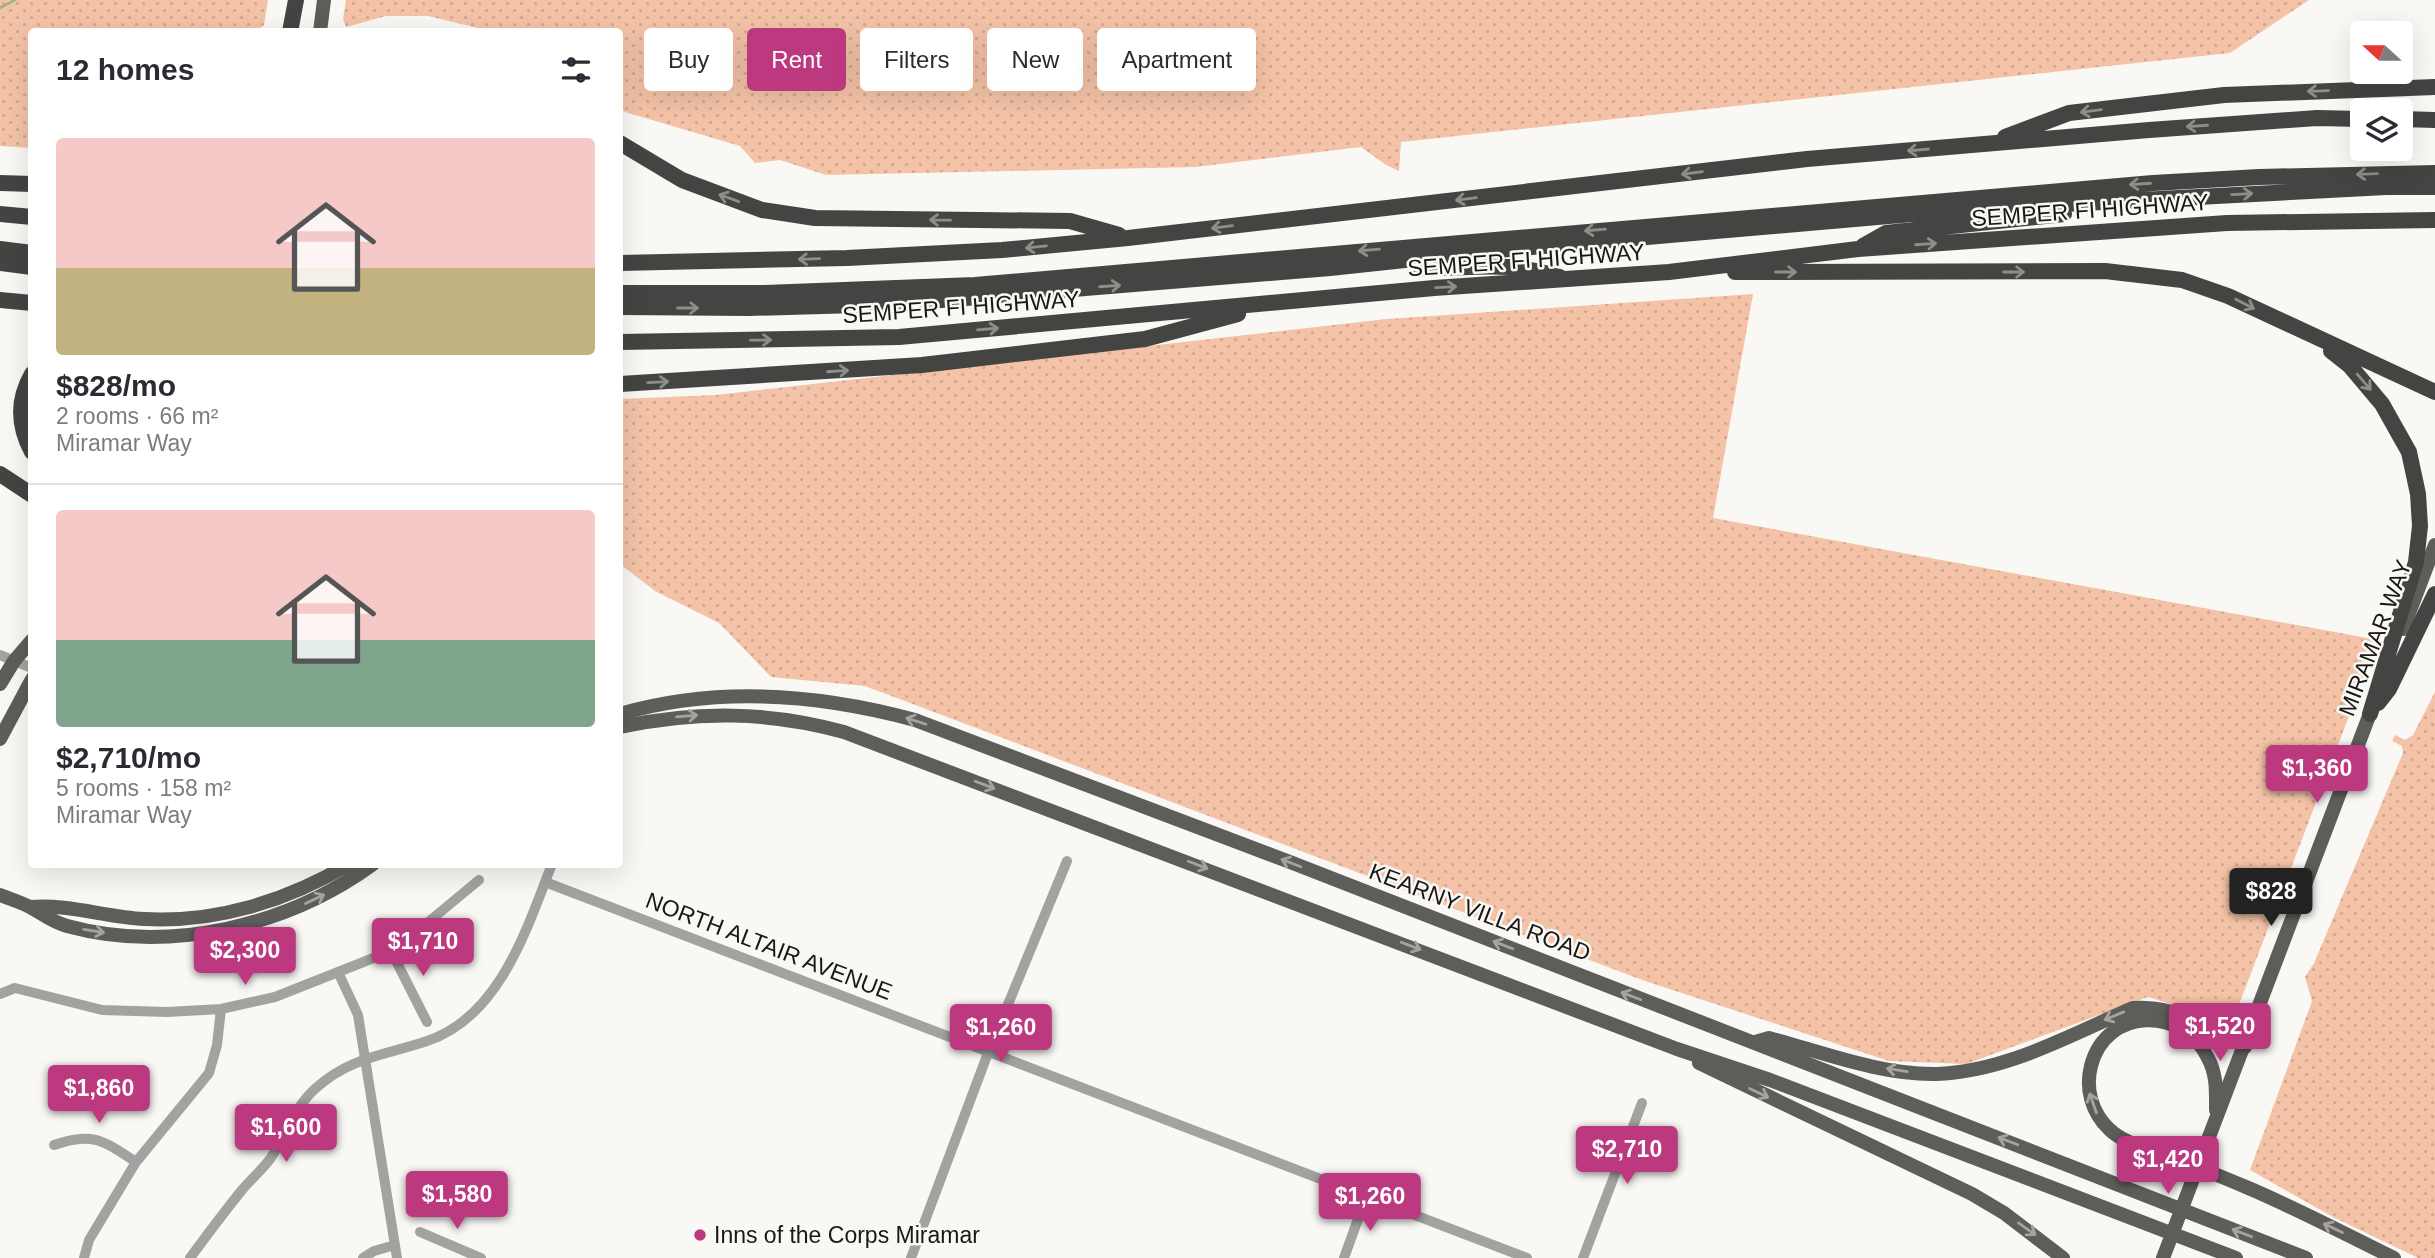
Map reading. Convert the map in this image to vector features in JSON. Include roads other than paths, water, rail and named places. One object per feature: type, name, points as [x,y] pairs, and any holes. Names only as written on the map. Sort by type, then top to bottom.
[{"type":"highway","points":[[291,28],[296,0]]},
{"type":"highway","points":[[1986,144],[2069,113],[2224,95],[2435,87]]},
{"type":"highway","points":[[623,263],[848,258],[990,251],[1128,238],[1807,159],[2317,118],[2350,119]]},
{"type":"highway","points":[[2413,120],[2435,120]]},
{"type":"highway","points":[[623,145],[682,180],[762,210],[815,218],[1069,221],[1128,238]]},
{"type":"highway","points":[[623,293],[790,292],[975,285],[2128,185],[2259,177],[2435,173]]},
{"type":"highway","points":[[0,183],[28,184]]},
{"type":"highway","points":[[623,307],[749,308],[892,303],[1368,264],[1969,209],[2386,187],[2435,187]]},
{"type":"highway","points":[[1858,249],[1886,233],[2119,208],[2146,199]]},
{"type":"highway","points":[[0,214],[28,217]]},
{"type":"highway","name":"SEMPER FI HIGHWAY","points":[[623,342],[899,337],[1434,288],[1669,272],[1858,249],[2227,223],[2435,219]]},
{"type":"highway","points":[[0,249],[28,252]]},
{"type":"highway","points":[[0,263],[28,266]]},
{"type":"highway","points":[[1368,264],[1422,268],[1492,265],[1536,269],[1569,280]]},
{"type":"highway","points":[[1669,272],[2105,271],[2182,280],[2228,296],[2435,392]]},
{"type":"highway","points":[[0,300],[28,303]]},
{"type":"highway","points":[[623,384],[922,365],[1145,339],[1280,303]]},
{"type":"highway","points":[[2313,337],[2350,366],[2382,404],[2409,452],[2418,494],[2420,526],[2416,562],[2370,714]]},
{"type":"highway","points":[[28,384],[22,400],[20,420],[28,444]]},
{"type":"highway","points":[[0,474],[28,492]]},
{"type":"highway","points":[[2370,714],[2389,689],[2435,594]]},
{"type":"main road","points":[[320,28],[324,0]]},
{"type":"main road","name":"MIRAMAR WAY","points":[[2163,1258],[2435,545]]},
{"type":"main road","points":[[0,684],[7,658],[28,643]]},
{"type":"main road","points":[[0,739],[28,686]]},
{"type":"main road","name":"KEARNY VILLA ROAD","points":[[623,713],[686,701],[776,697],[852,705],[915,720],[1290,862],[2306,1258]]},
{"type":"main road","points":[[623,726],[659,719],[736,714],[793,720],[844,732],[2236,1258]]},
{"type":"main road","points":[[31,907],[50,906],[144,919],[216,914],[245,908],[301,890],[342,868]]},
{"type":"main road","points":[[0,895],[31,907],[48,920],[93,932],[145,936],[201,932],[242,925],[294,909],[340,886],[367,868]]},
{"type":"main road","points":[[1754,1043],[1769,1038],[1896,1070],[1935,1074],[1961,1072],[2016,1058],[2133,1008],[2150,1007],[2167,1009],[2199,1020],[2245,1047]]},
{"type":"main road","points":[[2245,1047],[2148,1019],[2125,1025],[2104,1041],[2094,1057],[2089,1075],[2091,1100],[2110,1131],[2273,1198],[2394,1258]]},
{"type":"main road","points":[[2169,1023],[2194,1038],[2208,1057],[2216,1079],[2215,1122]]},
{"type":"main road","points":[[1677,1049],[1704,1067],[1972,1194],[2040,1238],[2063,1258]]},
{"type":"street","points":[[7,658],[28,666]]},
{"type":"street","points":[[911,1258],[988,1053],[1067,861]]},
{"type":"street","points":[[190,1258],[242,1189],[268,1163],[282,1142],[290,1118],[313,1090],[335,1072],[366,1057],[430,1040],[458,1024],[480,1006],[510,964],[550,868]]},
{"type":"street","points":[[0,994],[15,988],[102,1010],[167,1012],[220,1009],[275,997],[390,949],[409,938],[479,880]]},
{"type":"street","name":"NORTH ALTAIR AVENUE","points":[[545,882],[1527,1258]]},
{"type":"street","points":[[390,949],[427,1022]]},
{"type":"street","points":[[338,972],[358,1015],[397,1258]]},
{"type":"street","points":[[84,1258],[89,1240],[136,1162],[209,1073],[218,1045],[220,1009]]},
{"type":"street","points":[[1583,1258],[1642,1103]]},
{"type":"street","points":[[54,1144],[74,1138],[88,1138],[114,1148],[136,1162]]},
{"type":"street","points":[[1344,1258],[1366,1197]]},
{"type":"street","points":[[420,1233],[481,1258]]},
{"type":"street","points":[[363,1258],[374,1251],[395,1245]]},
{"type":"waterway","points":[[0,8],[15,0]]},
{"type":"place","name":"Inns of the Corps Miramar","points":[[700,1235]]}]
